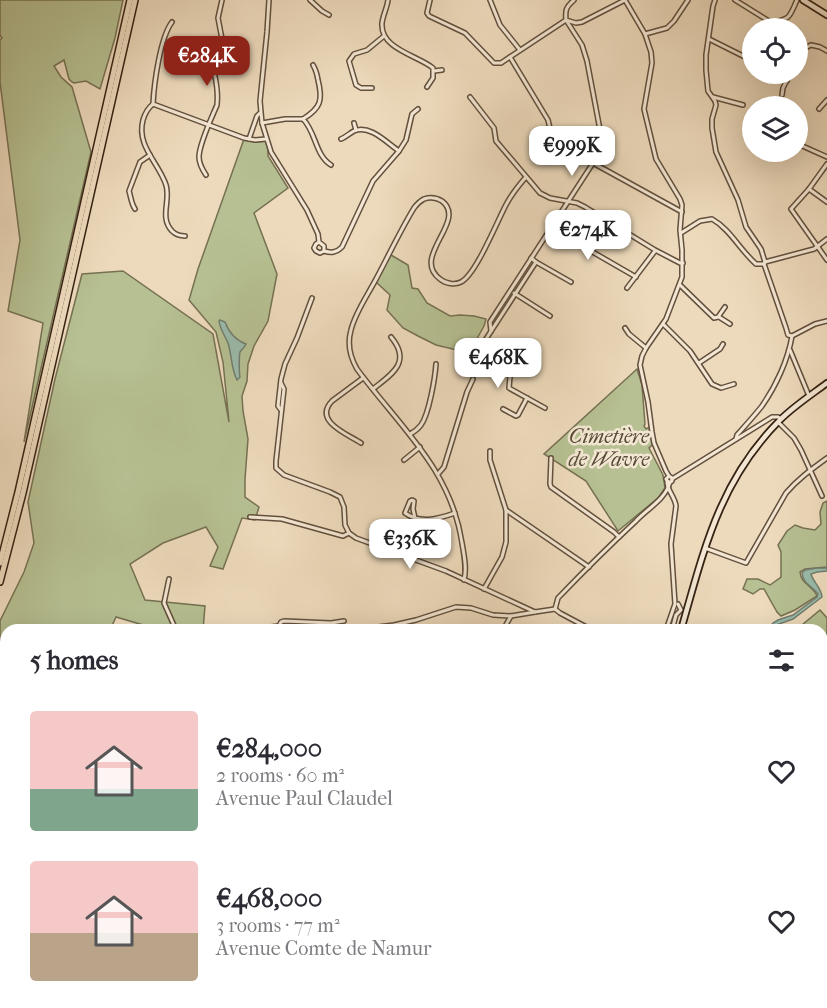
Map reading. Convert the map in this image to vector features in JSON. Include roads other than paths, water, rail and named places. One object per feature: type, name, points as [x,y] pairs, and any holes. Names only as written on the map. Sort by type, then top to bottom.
[{"type":"highway","points":[[0,582],[25,482],[130,13],[126,5],[129,0]]},
{"type":"highway","points":[[130,13],[136,10],[137,0]]},
{"type":"highway","points":[[0,563],[130,13]]},
{"type":"main road","points":[[803,0],[827,15]]},
{"type":"main road","points":[[683,624],[705,548],[731,485],[757,445],[779,421],[827,383]]},
{"type":"street","points":[[222,0],[218,18],[222,39]]},
{"type":"street","points":[[269,0],[260,113],[266,140],[274,159],[307,210],[318,234],[319,242],[315,250],[320,253],[334,252],[342,247],[373,181],[399,151],[407,137],[413,112],[418,109]]},
{"type":"street","points":[[310,0],[329,15]]},
{"type":"street","points":[[388,0],[382,24],[384,36],[392,45],[431,66],[434,71],[433,78],[427,87]]},
{"type":"street","points":[[430,0],[427,13],[429,16],[470,36],[494,63],[501,63],[566,20],[582,22],[625,0],[645,34],[651,52],[644,114],[656,159],[680,199],[682,212],[680,233],[683,271],[680,285],[666,319],[641,359],[641,372],[654,443],[669,479],[668,488],[659,501],[638,518],[558,598],[555,609]]},
{"type":"street","points":[[490,0],[500,25],[520,50]]},
{"type":"street","points":[[514,361],[486,342],[486,339],[531,258],[593,163],[600,146],[601,135],[587,61],[582,45],[566,20],[566,9],[574,0]]},
{"type":"street","points":[[645,34],[667,27],[674,21],[688,0]]},
{"type":"street","points":[[715,0],[706,55],[706,70],[708,91],[716,105],[712,119],[716,152],[738,200],[746,227],[761,249],[788,335],[792,336]]},
{"type":"street","points":[[735,0],[764,18]]},
{"type":"street","points":[[789,18],[796,1]]},
{"type":"street","points":[[172,22],[167,28],[158,66],[153,104],[146,112],[142,130],[144,144],[167,187],[165,212],[167,222],[175,234],[185,236]]},
{"type":"street","points":[[372,88],[356,85],[350,61],[354,54],[367,50],[384,36]]},
{"type":"street","points":[[710,39],[742,55]]},
{"type":"street","points":[[808,46],[820,47],[827,51]]},
{"type":"street","points":[[206,175],[200,167],[200,148],[218,97],[208,50]]},
{"type":"street","points":[[510,57],[550,126],[549,142],[538,159]]},
{"type":"street","points":[[262,123],[303,119],[315,111],[321,98],[313,65]]},
{"type":"street","points":[[434,71],[442,70]]},
{"type":"street","points":[[782,95],[786,84]]},
{"type":"street","points":[[470,97],[494,128],[496,141],[540,193],[585,207],[655,250],[683,263]]},
{"type":"street","points":[[712,97],[742,105]]},
{"type":"street","points":[[819,109],[827,100]]},
{"type":"street","points":[[153,104],[249,139],[266,140]]},
{"type":"street","points":[[249,139],[260,113]]},
{"type":"street","points":[[303,119],[310,128],[318,149],[331,165]]},
{"type":"street","points":[[354,123],[356,130]]},
{"type":"street","points":[[341,139],[356,130],[364,130],[371,132],[399,151]]},
{"type":"street","points":[[808,148],[827,157]]},
{"type":"street","points":[[135,209],[129,191],[140,162],[150,155]]},
{"type":"street","points":[[593,163],[682,212]]},
{"type":"street","points":[[827,164],[791,211],[827,260]]},
{"type":"street","points":[[464,580],[466,574],[461,538],[448,495],[438,474],[420,447],[353,363],[349,341],[350,331],[419,202],[435,198],[447,208],[448,218],[432,255],[431,265],[439,279],[449,283],[459,282],[469,275],[508,201],[526,177]]},
{"type":"street","points":[[809,189],[827,202]]},
{"type":"street","points":[[680,233],[700,221],[712,219],[759,265],[818,247],[827,239]]},
{"type":"street","points":[[548,231],[585,247],[636,277]]},
{"type":"street","points":[[319,242],[324,245],[324,251]]},
{"type":"street","points":[[627,288],[655,250]]},
{"type":"street","points":[[531,258],[571,282]]},
{"type":"street","points":[[491,331],[490,322],[536,262]]},
{"type":"street","points":[[680,285],[712,317],[719,317],[730,324]]},
{"type":"street","points":[[513,293],[550,316]]},
{"type":"street","points":[[312,297],[285,364],[280,383],[278,406],[281,410],[276,468],[284,475],[340,497],[344,507],[345,525],[356,538],[446,572],[536,612]]},
{"type":"street","points":[[719,317],[725,307]]},
{"type":"street","points":[[792,336],[814,324],[827,321]]},
{"type":"street","points":[[663,324],[688,350],[714,386],[721,388],[734,384]]},
{"type":"street","points":[[625,327],[628,334],[646,348]]},
{"type":"street","points":[[736,439],[764,402],[790,350],[792,336]]},
{"type":"street","points":[[373,389],[394,372],[399,363],[400,353],[391,337]]},
{"type":"street","points":[[698,363],[723,344]]},
{"type":"street","points":[[526,345],[511,365],[509,388],[545,408]]},
{"type":"street","points":[[790,350],[808,396]]},
{"type":"street","points":[[410,434],[420,427],[424,420],[435,378],[436,364]]},
{"type":"street","points":[[361,443],[332,425],[326,412],[332,401],[363,378]]},
{"type":"street","points":[[438,474],[444,467],[473,379]]},
{"type":"street","points":[[503,409],[516,416],[527,398]]},
{"type":"street","points":[[669,479],[772,417],[778,417],[796,442],[822,495]]},
{"type":"street","points":[[404,460],[420,447]]},
{"type":"street","points":[[484,589],[504,550],[506,521],[506,510],[490,460],[490,451]]},
{"type":"street","points":[[551,458],[551,487],[619,537]]},
{"type":"street","points":[[705,548],[746,563],[783,498],[793,485],[827,458]]},
{"type":"street","points":[[668,488],[676,507],[671,544],[676,604],[668,624]]},
{"type":"street","points":[[415,518],[414,501],[412,500],[405,513],[415,518],[426,520],[455,513]]},
{"type":"street","points":[[506,510],[589,567]]},
{"type":"street","points":[[250,517],[282,519],[343,536],[349,532]]},
{"type":"street","points":[[506,521],[517,517]]},
{"type":"street","points":[[169,579],[164,603],[173,624]]},
{"type":"street","points":[[676,604],[687,607]]},
{"type":"street","points":[[674,624],[676,615],[681,610],[676,604]]},
{"type":"street","points":[[398,624],[456,607],[471,608],[493,615],[512,616],[555,609],[581,624]]},
{"type":"street","points":[[507,624],[512,616]]},
{"type":"street","points":[[280,624],[284,621],[331,623],[344,621]]},
{"type":"park label","name":"Cimetière de Wavre","points":[[609,448]]}]
